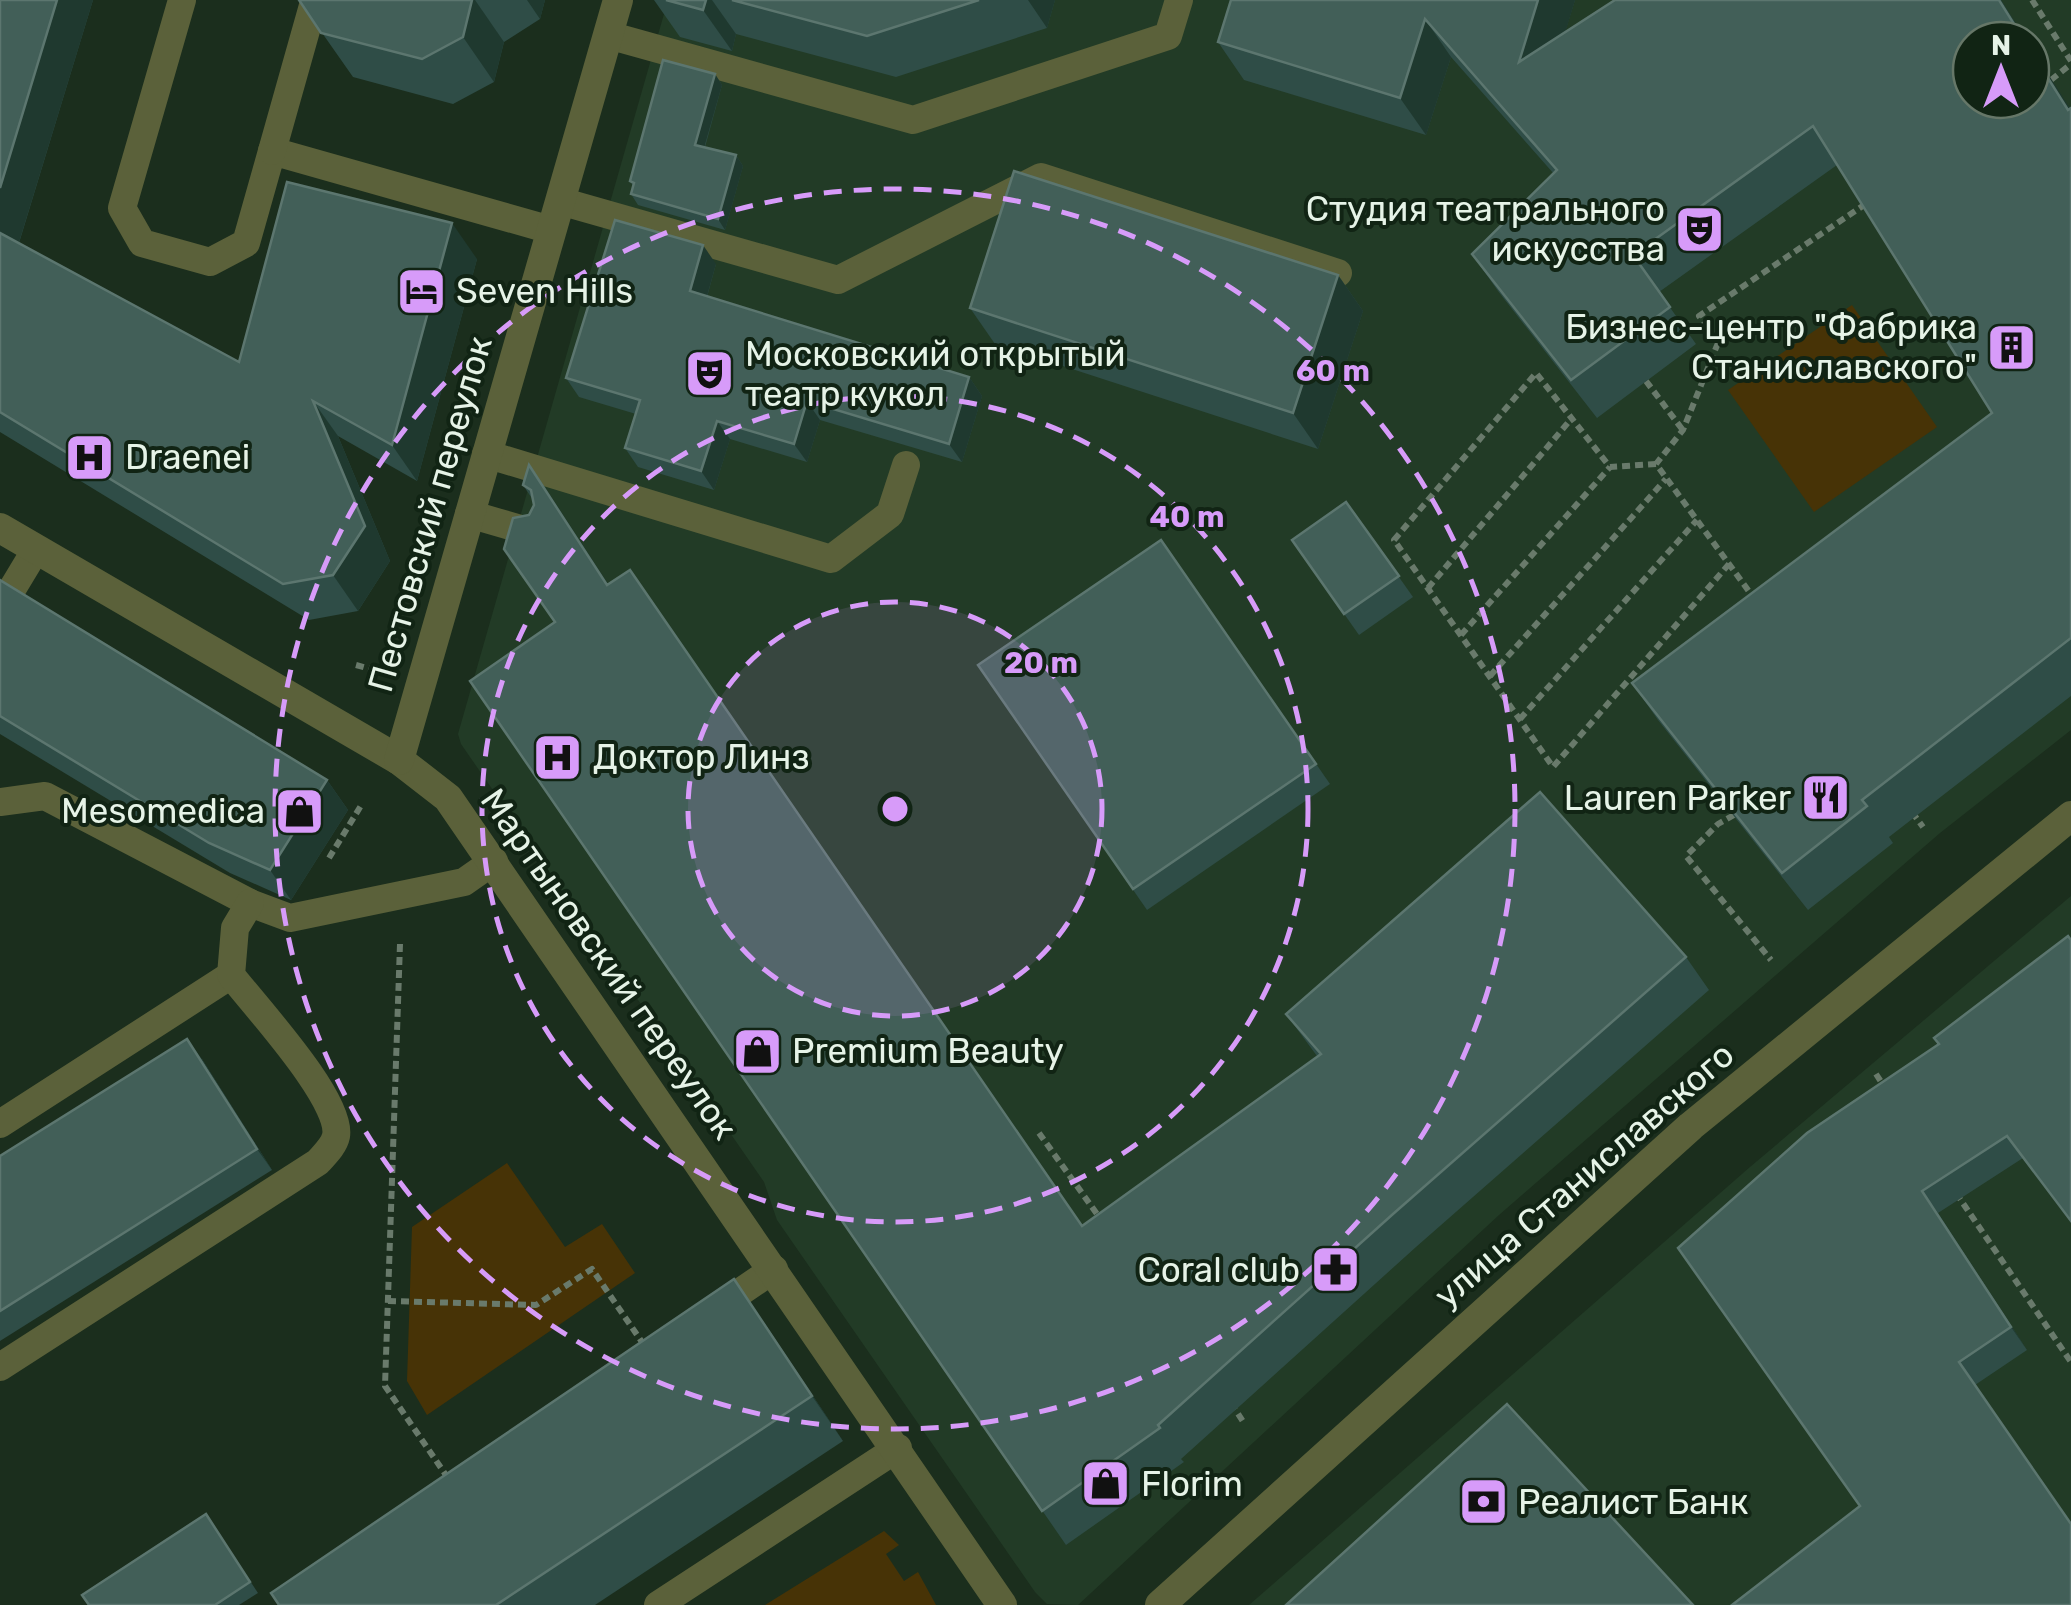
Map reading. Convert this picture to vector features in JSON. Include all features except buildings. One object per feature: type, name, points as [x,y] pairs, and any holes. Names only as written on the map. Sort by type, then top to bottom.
[{"type":"street","name":"Пестовский переулок","points":[[399,760],[618,0]]},
{"type":"street","name":"Мартыновский переулок","points":[[0,528],[399,760],[448,798],[898,1448],[1002,1605]]},
{"type":"street","name":"улица Станиславского","points":[[1160,1605],[1691,1126],[2071,816]]},
{"type":"lane","points":[[182,0],[122,208],[142,243],[210,262],[246,243],[314,2]]},
{"type":"lane","points":[[608,35],[913,120],[1168,36],[1179,0]]},
{"type":"lane","points":[[272,151],[838,280],[1041,177],[1338,273]]},
{"type":"lane","points":[[486,454],[831,559],[890,514],[906,465]]},
{"type":"lane","points":[[470,514],[542,535]]},
{"type":"lane","points":[[0,609],[36,551]]},
{"type":"lane","points":[[0,802],[45,796],[250,903],[290,918],[464,882],[494,862]]},
{"type":"lane","points":[[0,1367],[318,1162],[329,1149],[336,1136],[329,1103],[231,975],[234,928],[250,903]]},
{"type":"lane","points":[[0,1124],[231,975]]},
{"type":"lane","points":[[650,1354],[774,1268]]},
{"type":"lane","points":[[658,1605],[898,1448]]},
{"type":"path","points":[[2032,0],[2071,63],[2052,80]]},
{"type":"path","points":[[1461,635],[1610,467],[1656,464],[1683,430],[1718,343],[1698,316],[1870,200]]},
{"type":"path","points":[[1610,467],[1536,373],[1394,540],[1553,767],[1729,564]]},
{"type":"path","points":[[1646,381],[1683,430]]},
{"type":"path","points":[[1428,588],[1572,418]]},
{"type":"path","points":[[1656,464],[1763,610]]},
{"type":"path","points":[[1490,676],[1666,478]]},
{"type":"path","points":[[1520,719],[1697,520]]},
{"type":"path","points":[[1900,796],[1923,827]]},
{"type":"path","points":[[1734,816],[1718,824],[1686,856],[1771,960]]},
{"type":"path","points":[[401,894],[385,1386],[454,1486]]},
{"type":"path","points":[[1876,1074],[1886,1090]]},
{"type":"path","points":[[1039,1133],[1104,1222]]},
{"type":"path","points":[[1952,1186],[2071,1362]]},
{"type":"path","points":[[388,1301],[536,1305],[592,1268],[650,1354]]},
{"type":"path","points":[[1228,1398],[1244,1423]]},
{"type":"shaded area","points":[[668,0],[2071,0],[2071,730],[1940,833],[1499,1215],[1078,1605],[1047,1604],[1035,1592],[777,1220],[764,1182],[461,744],[458,734]]},
{"type":"shaded area","points":[[1852,305],[1937,427],[1814,512],[1728,390]]},
{"type":"shaded area","points":[[2071,896],[2071,1605],[1249,1605],[1750,1167]]},
{"type":"shaded area","points":[[507,1163],[565,1247],[602,1224],[635,1273],[427,1415],[407,1381],[412,1227]]},
{"type":"shaded area","points":[[884,1531],[899,1545],[886,1554],[904,1581],[918,1572],[936,1605],[765,1605]]},
{"type":"place","name":"Студия театрального искусства","points":[[1700,229]]},
{"type":"place","name":"Seven Hills","points":[[421,291]]},
{"type":"place","name":"Бизнес-центр \"Фабрика Станиславского\"","points":[[2012,347]]},
{"type":"place","name":"Московский открытый театр кукол","points":[[710,374]]},
{"type":"place","name":"Draenei","points":[[90,457]]},
{"type":"place","name":"Доктор Линз","points":[[558,757]]},
{"type":"place","name":"Lauren Parker","points":[[1826,798]]},
{"type":"place","name":"Mesomedica","points":[[300,811]]},
{"type":"place","name":"Premium Beauty","points":[[757,1051]]},
{"type":"place","name":"Coral club","points":[[1335,1270]]},
{"type":"place","name":"Florim","points":[[1106,1484]]},
{"type":"place","name":"Реалист Банк","points":[[1483,1502]]}]
